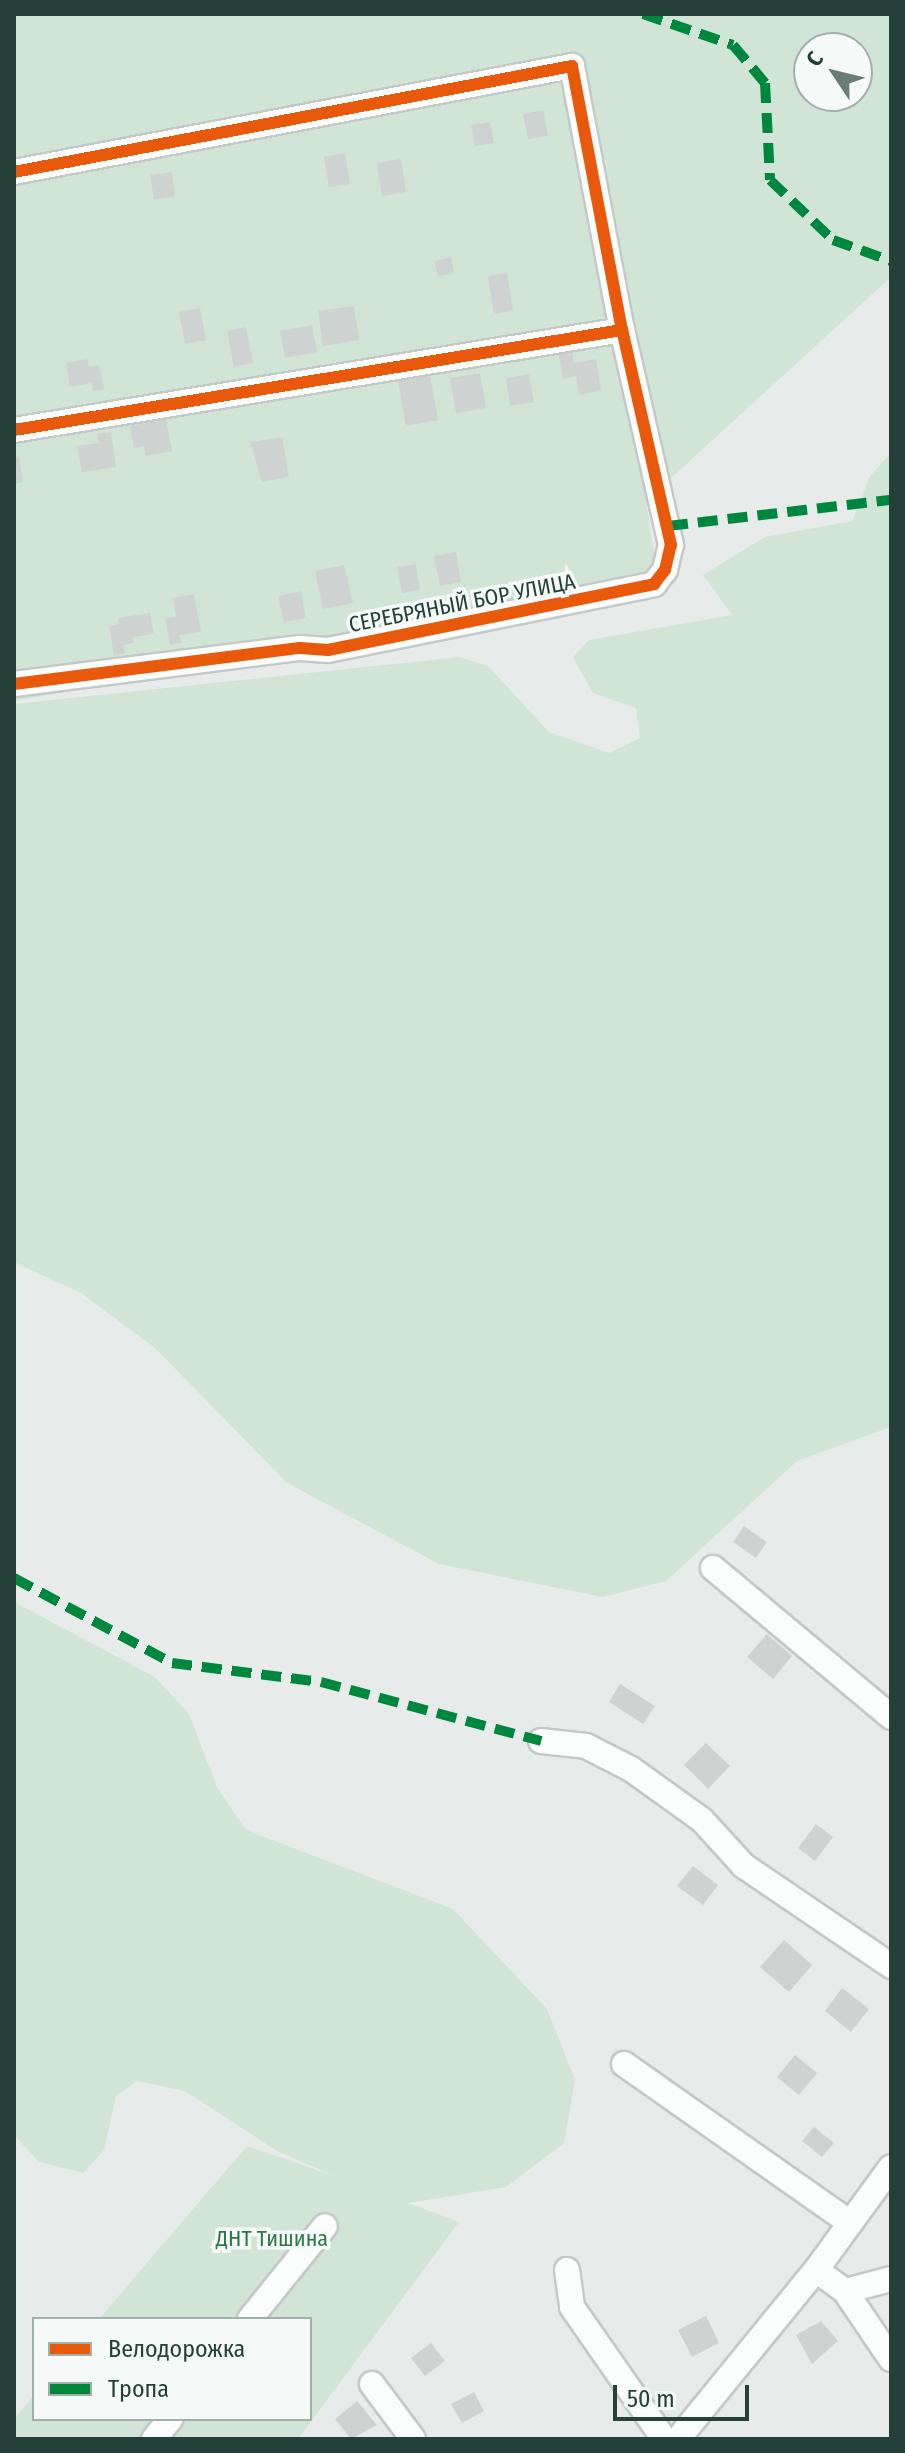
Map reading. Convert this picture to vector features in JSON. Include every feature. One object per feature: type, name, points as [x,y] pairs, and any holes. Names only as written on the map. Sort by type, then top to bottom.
[{"type":"street","name":"СЕРЕБРЯНЫЙ БОР УЛИЦА","points":[[14,172],[572,66],[622,330],[671,545],[665,570],[654,584],[328,650],[300,648],[14,684]]},
{"type":"street","points":[[14,430],[622,330]]},
{"type":"street","points":[[713,1568],[891,1717]]},
{"type":"street","points":[[541,1741],[586,1746],[631,1769],[702,1820],[744,1866],[891,1966]]},
{"type":"street","points":[[624,2064],[850,2223]]},
{"type":"street","points":[[678,2439],[816,2270],[891,2167]]},
{"type":"street","points":[[252,2317],[325,2226]]},
{"type":"street","points":[[567,2270],[572,2307],[664,2439]]},
{"type":"street","points":[[816,2270],[845,2291],[891,2359]]},
{"type":"street","points":[[845,2291],[891,2279]]},
{"type":"street","points":[[372,2384],[413,2439]]},
{"type":"street","points":[[154,2439],[168,2421]]},
{"type":"green space","points":[[14,14],[891,14],[891,277],[646,501],[660,588],[14,701]]},
{"type":"green space","points":[[891,453],[891,1427],[797,1461],[666,1581],[603,1597],[439,1564],[287,1483],[155,1348],[81,1293],[14,1262],[14,704],[460,657],[488,666],[549,732],[609,753],[640,738],[636,708],[593,693],[573,657],[589,640],[732,615],[703,575],[765,537],[852,521],[870,476]]},
{"type":"green space","name":"ДНТ Тишина","points":[[14,1602],[155,1677],[189,1714],[217,1787],[246,1830],[453,1909],[547,2009],[575,2080],[564,2143],[506,2187],[408,2203],[459,2222],[312,2420],[312,2317],[101,2317],[247,2146],[335,2176],[277,2151],[185,2091],[137,2081],[116,2096],[104,2150],[83,2173],[39,2162],[14,2135]]},
{"type":"green space","points":[[32,2397],[32,2421],[311,2421],[298,2439],[14,2439],[14,2419]]},
{"type":"building","points":[[543,110],[548,136],[528,139],[523,114]]},
{"type":"building","points":[[490,122],[494,143],[475,146],[471,125]]},
{"type":"building","points":[[345,153],[350,184],[329,187],[324,157]]},
{"type":"building","points":[[401,159],[406,192],[382,196],[377,163]]},
{"type":"building","points":[[172,172],[175,196],[154,200],[150,175]]},
{"type":"building","points":[[451,257],[454,273],[438,277],[434,261]]},
{"type":"building","points":[[507,273],[513,311],[494,314],[488,276]]},
{"type":"building","points":[[354,306],[359,340],[323,346],[318,311]]},
{"type":"building","points":[[200,308],[206,340],[185,344],[179,312]]},
{"type":"building","points":[[312,325],[317,352],[285,358],[280,331]]},
{"type":"building","points":[[246,327],[253,363],[234,367],[227,331]]},
{"type":"building","points":[[572,349],[574,363],[596,359],[601,391],[579,395],[576,376],[563,379],[558,352]]},
{"type":"building","points":[[87,359],[89,367],[99,365],[104,389],[93,391],[92,383],[70,387],[66,363]]},
{"type":"building","points":[[480,373],[486,408],[456,413],[450,378]]},
{"type":"building","points":[[529,374],[534,402],[510,406],[506,378]]},
{"type":"building","points":[[430,376],[438,420],[406,426],[398,381]]},
{"type":"building","points":[[166,419],[172,451],[146,456],[144,446],[134,448],[130,426]]},
{"type":"building","points":[[111,432],[116,467],[82,472],[77,446],[99,443],[97,434]]},
{"type":"building","points":[[282,437],[289,477],[262,482],[250,442]]},
{"type":"building","points":[[19,457],[23,482],[14,484],[14,458]]},
{"type":"building","points":[[456,552],[461,582],[440,586],[434,556]]},
{"type":"building","points":[[416,564],[420,590],[402,593],[397,567]]},
{"type":"building","points":[[344,565],[353,603],[323,609],[315,571]]},
{"type":"building","points":[[301,591],[306,618],[284,622],[278,596]]},
{"type":"building","points":[[194,594],[201,632],[179,635],[181,643],[170,645],[165,618],[176,617],[173,598]]},
{"type":"building","points":[[150,613],[154,634],[133,637],[134,643],[123,645],[125,653],[114,655],[109,626],[119,624],[118,618]]},
{"type":"building","points":[[744,1526],[767,1542],[756,1558],[733,1542]]},
{"type":"building","points":[[767,1634],[792,1656],[773,1679],[747,1657]]},
{"type":"building","points":[[620,1684],[655,1706],[643,1724],[609,1702]]},
{"type":"building","points":[[706,1743],[730,1766],[708,1789],[684,1765]]},
{"type":"building","points":[[816,1824],[833,1837],[815,1861],[798,1848]]},
{"type":"building","points":[[693,1866],[718,1885],[703,1905],[677,1886]]},
{"type":"building","points":[[784,1940],[812,1965],[789,1992],[760,1967]]},
{"type":"building","points":[[842,1988],[869,2009],[851,2032],[825,2011]]},
{"type":"building","points":[[795,2055],[817,2073],[799,2095],[777,2077]]},
{"type":"building","points":[[814,2127],[834,2143],[822,2157],[802,2141]]},
{"type":"building","points":[[706,2316],[719,2343],[692,2357],[678,2330]]},
{"type":"building","points":[[821,2321],[838,2341],[812,2364],[796,2335]]},
{"type":"building","points":[[431,2343],[445,2361],[425,2376],[411,2358]]},
{"type":"building","points":[[474,2392],[484,2411],[462,2423],[451,2404]]},
{"type":"building","points":[[357,2401],[377,2425],[351,2439],[335,2419]]},
{"type":"marked path","points":[[643,14],[733,45],[765,83],[770,180],[833,240],[891,261]]},
{"type":"marked path","points":[[668,526],[891,500]]},
{"type":"marked path","points":[[14,1578],[172,1663],[321,1682],[541,1741]]},
{"type":"cycle path","points":[[14,172],[572,66],[622,330],[14,430]]},
{"type":"cycle path","points":[[14,684],[300,648],[328,650],[654,584],[665,570],[671,545],[622,330]]}]
